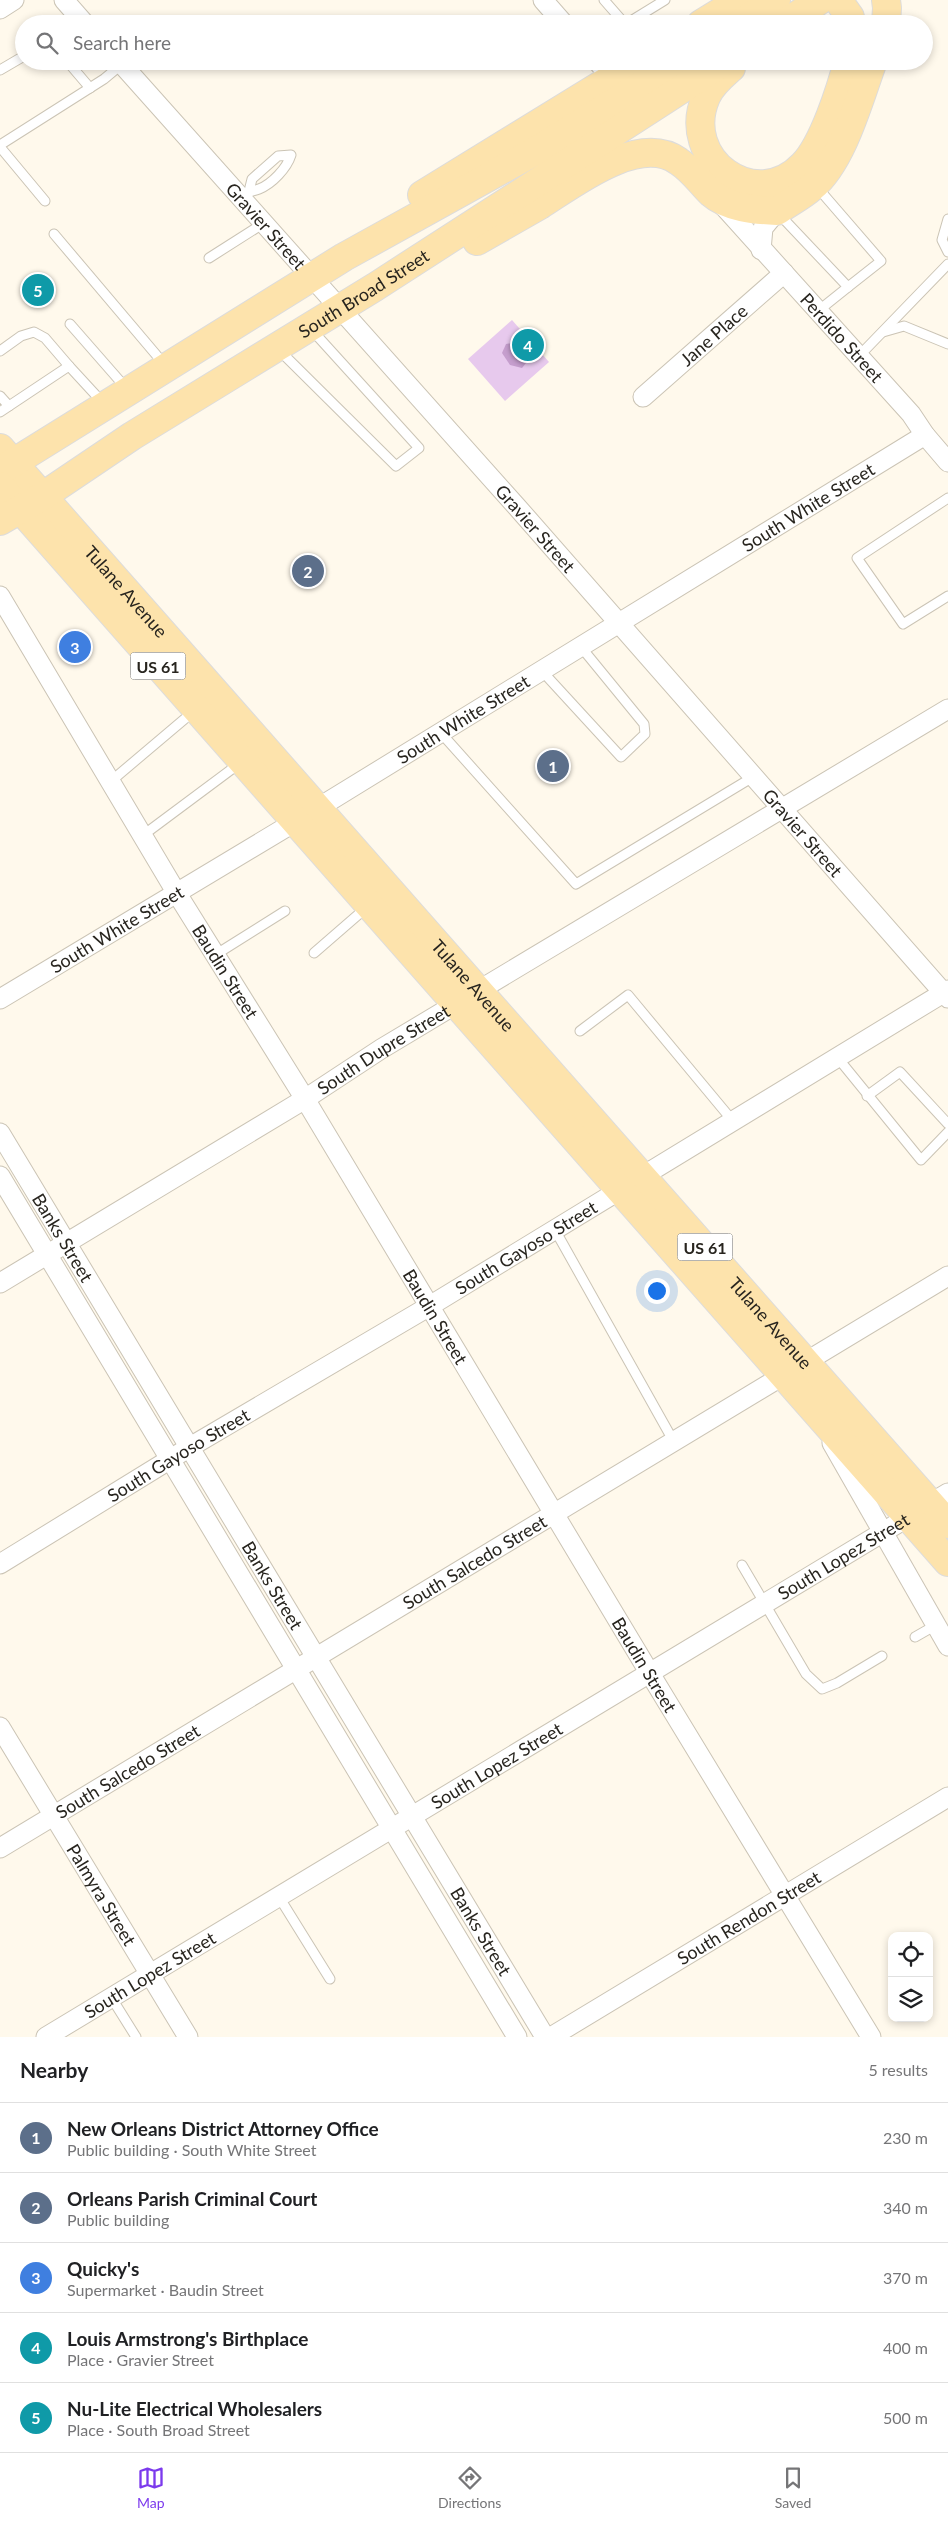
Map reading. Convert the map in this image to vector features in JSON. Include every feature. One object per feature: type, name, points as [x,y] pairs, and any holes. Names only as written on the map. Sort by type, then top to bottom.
[{"type":"main road","points":[[716,15],[740,0]]},
{"type":"main road","points":[[753,15],[776,0]]},
{"type":"main road","points":[[798,15],[820,0]]},
{"type":"main road","points":[[838,0],[849,15]]},
{"type":"main road","points":[[886,0],[886,15]]},
{"type":"main road","points":[[313,277],[392,214],[605,70]]},
{"type":"main road","name":"South Broad Street","points":[[21,509],[132,436],[341,308],[615,117],[670,70]]},
{"type":"main road","name":"South Broad Street","points":[[4,460],[106,406],[313,277],[707,70]]},
{"type":"main road","points":[[727,70],[706,96],[700,124],[700,136],[708,155],[730,176],[760,185],[777,182],[802,166],[812,155],[832,108],[845,70]]},
{"type":"main road","points":[[341,308],[437,263],[515,220],[602,166],[618,160],[645,154],[660,154],[677,159],[698,176],[712,193],[746,208],[776,211],[815,185],[828,168],[841,145],[870,70]]},
{"type":"main road","points":[[230,330],[251,364]]},
{"type":"main road","points":[[106,406],[132,436]]},
{"type":"main road","name":"Tulane Avenue","points":[[4,460],[21,509],[243,761],[307,815],[370,905],[468,998]]},
{"type":"main road","name":"Tulane Avenue","points":[[0,486],[307,815],[796,1369],[934,1509],[948,1562]]},
{"type":"main road","name":"Tulane Avenue","points":[[796,1369],[812,1407],[934,1509]]},
{"type":"street","points":[[0,9],[14,0]]},
{"type":"street","points":[[64,0],[77,15]]},
{"type":"street","points":[[543,0],[556,15]]},
{"type":"street","name":"Gravier Street","points":[[127,70],[245,194],[264,223],[946,994]]},
{"type":"street","name":"Perdido Street","points":[[712,193],[761,250],[912,414],[925,436],[948,462]]},
{"type":"street","points":[[761,250],[763,228],[776,211]]},
{"type":"street","name":"Jane Place","points":[[643,397],[784,273]]},
{"type":"street","name":"South White Street","points":[[0,999],[307,815],[925,436]]},
{"type":"street","name":"Baudin Street","points":[[0,596],[142,836],[305,1099],[648,1672],[871,2037]]},
{"type":"street","name":"South Dupre Street","points":[[0,1283],[305,1099],[380,1050],[948,709]]},
{"type":"street","name":"South Gayoso Street","points":[[0,1564],[190,1447],[555,1230],[836,1057],[946,994]]},
{"type":"street","name":"Banks Street","points":[[0,1133],[545,2037]]},
{"type":"street","name":"Banks Street","points":[[0,1176],[517,2037]]},
{"type":"street","name":"South Salcedo Street","points":[[0,1848],[948,1276]]},
{"type":"street","points":[[812,1407],[948,1646]]},
{"type":"street","name":"South Lopez Street","points":[[46,2037],[393,1829],[648,1672],[882,1533],[934,1509]]},
{"type":"street","name":"Palmyra Street","points":[[0,1727],[188,2037]]},
{"type":"street","name":"South Rendon Street","points":[[551,2037],[948,1797]]},
{"type":"lane","points":[[604,0],[618,15]]},
{"type":"lane","points":[[641,15],[665,0]]},
{"type":"lane","points":[[0,70],[15,61]]},
{"type":"lane","points":[[75,70],[90,88]]},
{"type":"lane","points":[[45,201],[0,146],[90,88],[112,70]]},
{"type":"lane","points":[[291,155],[287,166],[260,189],[245,194],[252,179],[278,156],[291,155]]},
{"type":"lane","points":[[815,185],[881,261],[818,311]]},
{"type":"lane","points":[[776,211],[848,287]]},
{"type":"lane","points":[[948,219],[942,240],[948,252]]},
{"type":"lane","points":[[209,258],[264,223]]},
{"type":"lane","points":[[54,234],[168,368]]},
{"type":"lane","points":[[859,356],[948,264]]},
{"type":"lane","points":[[70,324],[129,392]]},
{"type":"lane","points":[[882,332],[904,326],[948,344]]},
{"type":"lane","points":[[277,348],[396,466],[419,448],[310,327]]},
{"type":"lane","points":[[0,351],[22,336],[34,332],[45,338],[106,406]]},
{"type":"lane","points":[[0,412],[69,366]]},
{"type":"lane","points":[[0,396],[9,406]]},
{"type":"lane","points":[[948,498],[857,558],[903,624],[948,596]]},
{"type":"lane","points":[[542,671],[621,756],[645,734],[644,724],[581,647]]},
{"type":"lane","points":[[110,782],[196,709]]},
{"type":"lane","points":[[441,733],[576,884],[754,777]]},
{"type":"lane","points":[[142,836],[243,761]]},
{"type":"lane","points":[[314,953],[370,905]]},
{"type":"lane","points":[[215,955],[285,911]]},
{"type":"lane","points":[[580,1031],[628,995],[732,1120]]},
{"type":"lane","points":[[836,1057],[920,1160],[948,1132]]},
{"type":"lane","points":[[867,1096],[900,1072],[948,1124]]},
{"type":"lane","points":[[555,1230],[674,1442]]},
{"type":"lane","points":[[742,1565],[763,1604],[806,1674],[822,1689],[837,1683],[882,1656]]},
{"type":"lane","points":[[915,1637],[936,1625]]},
{"type":"lane","points":[[279,1897],[330,1979]]},
{"type":"lane","points":[[111,1998],[136,2037]]},
{"type":"shaded area","points":[[512,320],[549,362],[505,401],[468,359]]},
{"type":"shaded area","points":[[512,343],[525,356],[526,363],[522,368],[510,365],[502,353],[506,344]]},
{"type":"place","name":"Nu-Lite Electrical Wholesalers","points":[[38,290]]},
{"type":"place","name":"Louis Armstrong's Birthplace","points":[[528,345]]},
{"type":"place","name":"Orleans Parish Criminal Court","points":[[308,571]]},
{"type":"place","name":"Quicky's","points":[[75,647]]},
{"type":"place","name":"New Orleans District Attorney Office","points":[[553,766]]}]
